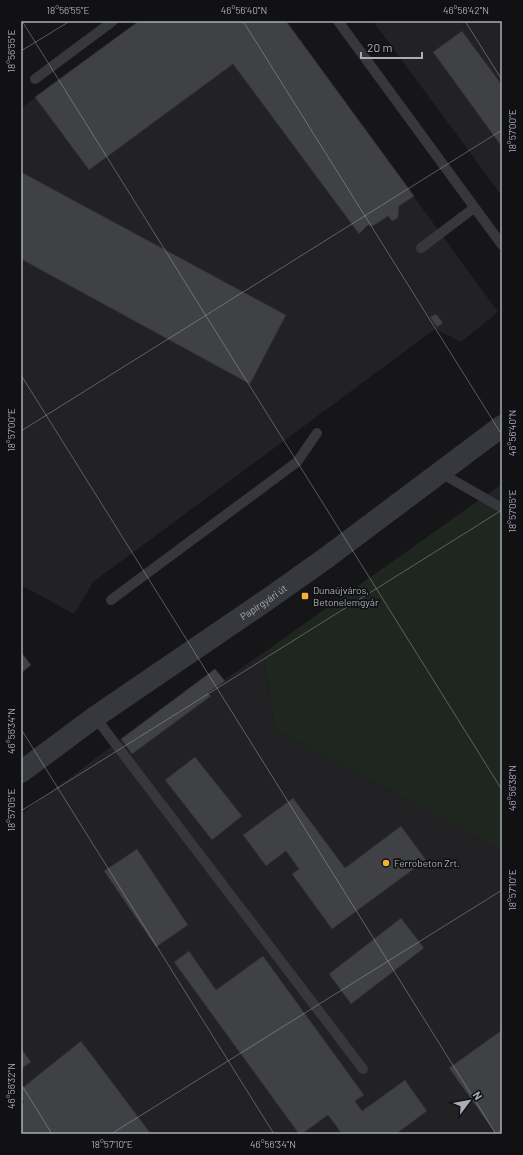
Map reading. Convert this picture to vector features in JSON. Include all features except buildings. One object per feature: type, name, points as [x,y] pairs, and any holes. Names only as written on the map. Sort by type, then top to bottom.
[{"type":"street","name":"Papírgyári út","points":[[21,772],[95,717],[326,558],[502,426]]},
{"type":"lane","points":[[35,79],[113,21]]},
{"type":"lane","points":[[338,21],[502,245]]},
{"type":"lane","points":[[421,248],[474,208]]},
{"type":"lane","points":[[111,600],[297,462],[317,433]]},
{"type":"lane","points":[[439,472],[502,508]]},
{"type":"lane","points":[[95,717],[363,1069]]},
{"type":"shaded area","points":[[140,21],[286,21],[498,312],[461,342],[435,329],[93,582],[74,614],[21,585],[21,108]]},
{"type":"shaded area","points":[[373,21],[502,21],[502,196]]},
{"type":"shaded area","points":[[502,484],[502,851],[275,729],[263,653]]},
{"type":"shaded area","points":[[263,653],[275,729],[502,851],[502,1134],[21,1134],[21,814],[215,669],[224,680]]},
{"type":"place","name":"Dunaújváros, Betonelemgyár","points":[[305,596]]},
{"type":"place","name":"Ferrobeton Zrt.","points":[[386,863]]}]
